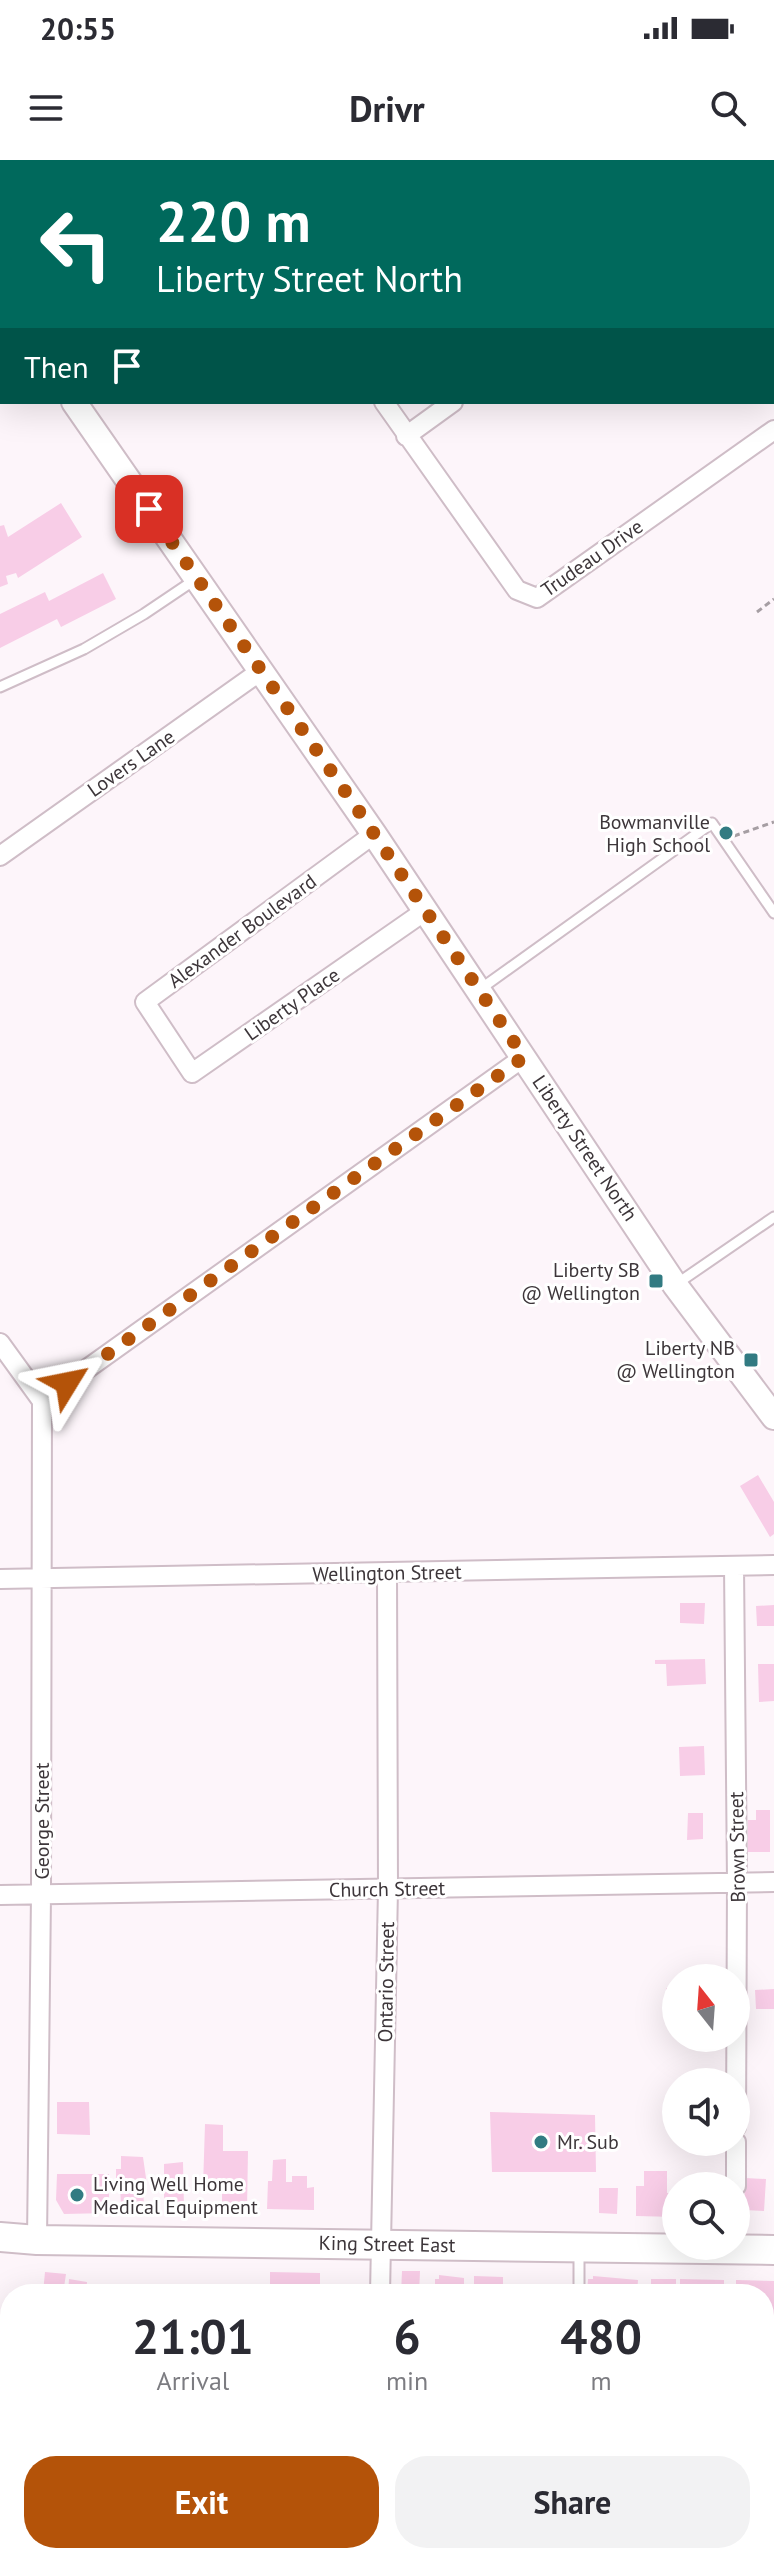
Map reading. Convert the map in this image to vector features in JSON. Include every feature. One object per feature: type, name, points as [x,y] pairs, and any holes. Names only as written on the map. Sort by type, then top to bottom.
[{"type":"main road","name":"Liberty Street North","points":[[75,404],[374,834],[675,1285],[774,1417]]},
{"type":"main road","name":"King Street East","points":[[0,2237],[37,2240],[662,2247]]},
{"type":"main road","name":"King Street East","points":[[750,2248],[774,2250]]},
{"type":"street","name":"Trudeau Drive","points":[[385,404],[517,590],[537,598],[774,430]]},
{"type":"street","points":[[406,436],[450,404]]},
{"type":"street","name":"Lovers Lane","points":[[0,856],[262,670]]},
{"type":"street","name":"Alexander Boulevard","points":[[168,1040],[145,1002],[374,834]]},
{"type":"street","name":"Liberty Place","points":[[168,1040],[192,1073],[425,911]]},
{"type":"street","points":[[0,1343],[42,1401],[524,1057]]},
{"type":"street","name":"George Street","points":[[37,2240],[42,1401]]},
{"type":"street","name":"Wellington Street","points":[[0,1579],[774,1565]]},
{"type":"street","name":"Brown Street","points":[[734,1566],[736,2068]]},
{"type":"street","name":"Ontario Street","points":[[380,2284],[388,1889],[387,1574]]},
{"type":"street","name":"Church Street","points":[[0,1895],[774,1882]]},
{"type":"lane","points":[[0,687],[84,649],[197,578]]},
{"type":"lane","points":[[479,990],[712,823],[774,913]]},
{"type":"lane","points":[[675,1285],[774,1217]]},
{"type":"lane","points":[[579,2246],[579,2284]]},
{"type":"path","points":[[757,612],[774,599]]},
{"type":"path","points":[[723,840],[774,822]]},
{"type":"building","points":[[61,503],[82,537],[18,578],[16,573],[6,576],[8,584],[0,587],[0,526],[4,525],[8,537]]},
{"type":"building","points":[[103,573],[116,599],[61,627],[57,619],[0,648],[0,614],[45,592],[49,601]]},
{"type":"building","points":[[758,1475],[774,1502],[774,1534],[770,1537],[740,1486]]},
{"type":"building","points":[[680,1603],[705,1603],[704,1624],[680,1623]]},
{"type":"building","points":[[774,1605],[774,1626],[757,1626],[756,1606]]},
{"type":"building","points":[[705,1659],[706,1684],[667,1686],[666,1664],[655,1664],[655,1660]]},
{"type":"building","points":[[758,1664],[774,1664],[774,1701],[759,1702]]},
{"type":"building","points":[[704,1746],[705,1775],[680,1776],[679,1747]]},
{"type":"building","points":[[756,1810],[770,1810],[770,1852],[748,1852],[748,1820],[756,1820]]},
{"type":"building","points":[[688,1813],[703,1813],[703,1839],[687,1840]]},
{"type":"building","points":[[774,1989],[774,2009],[756,2009],[755,1990]]},
{"type":"building","points":[[57,2102],[89,2102],[90,2135],[57,2134]]},
{"type":"building","points":[[490,2112],[595,2115],[596,2172],[492,2172]]},
{"type":"building","points":[[205,2124],[223,2125],[223,2151],[248,2151],[247,2209],[222,2209],[222,2187],[203,2187]]},
{"type":"building","points":[[121,2156],[143,2157],[147,2185],[143,2186],[144,2206],[121,2206],[116,2169],[121,2169]]},
{"type":"building","points":[[286,2159],[286,2182],[292,2182],[292,2176],[307,2176],[307,2188],[314,2187],[314,2210],[267,2209],[268,2181],[272,2181],[273,2160]]},
{"type":"building","points":[[183,2162],[184,2209],[164,2209],[164,2164]]},
{"type":"building","points":[[644,2171],[667,2171],[662,2172],[662,2217],[636,2216],[636,2186],[644,2186]]},
{"type":"building","points":[[57,2174],[109,2174],[109,2213],[64,2214],[56,2200]]},
{"type":"building","points":[[750,2178],[766,2179],[764,2211],[750,2210]]},
{"type":"building","points":[[599,2188],[618,2188],[617,2214],[599,2213]]},
{"type":"building","points":[[402,2271],[420,2271],[419,2284],[401,2284]]},
{"type":"building","points":[[45,2272],[66,2274],[64,2284],[44,2284]]},
{"type":"building","points":[[270,2272],[320,2273],[320,2284],[270,2284]]},
{"type":"building","points":[[439,2275],[464,2278],[464,2284],[435,2284],[435,2279],[439,2279]]},
{"type":"building","points":[[474,2276],[503,2277],[503,2284],[474,2284]]},
{"type":"building","points":[[593,2276],[638,2280],[638,2284],[588,2284],[588,2279],[593,2279]]},
{"type":"building","points":[[69,2279],[87,2282],[87,2284],[69,2284]]},
{"type":"building","points":[[651,2279],[676,2279],[676,2284],[651,2284]]},
{"type":"building","points":[[680,2279],[724,2280],[724,2284],[680,2284]]},
{"type":"building","points":[[736,2280],[774,2281],[774,2284],[736,2284]]},
{"type":"place","name":"Bowmanville High School","points":[[726,833]]},
{"type":"place","name":"Liberty SB @ Wellington","points":[[656,1281]]},
{"type":"place","name":"Liberty NB @ Wellington","points":[[751,1360]]},
{"type":"place","name":"Mr. Sub","points":[[541,2142]]},
{"type":"place","name":"Living Well Home Medical Equipment","points":[[77,2195]]},
{"type":"route","points":[[67,1383],[524,1057],[358,810],[149,509]]}]
